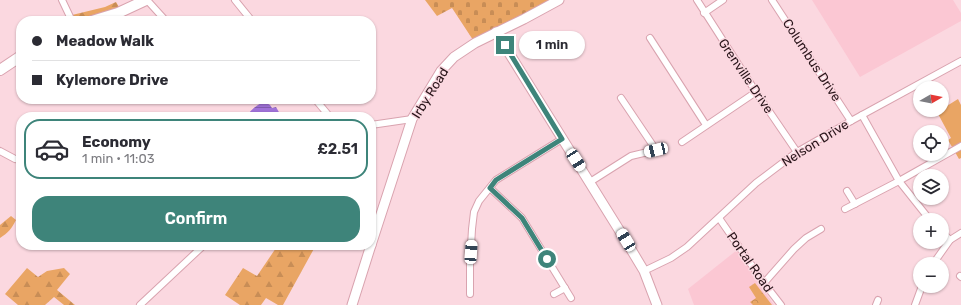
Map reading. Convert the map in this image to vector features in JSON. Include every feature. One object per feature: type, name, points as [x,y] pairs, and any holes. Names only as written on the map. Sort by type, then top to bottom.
[{"type":"main road","points":[[108,16],[147,0]]},
{"type":"main road","points":[[0,70],[16,59]]},
{"type":"street","points":[[62,0],[70,16]]},
{"type":"street","points":[[147,0],[161,16]]},
{"type":"street","points":[[235,0],[248,16]]},
{"type":"street","name":"Irby Road","points":[[376,230],[412,119],[441,71],[454,57],[475,43],[559,0]]},
{"type":"street","name":"Grenville Drive","points":[[696,0],[797,152]]},
{"type":"street","points":[[704,13],[723,0]]},
{"type":"street","name":"Columbus Drive","points":[[772,0],[851,120]]},
{"type":"street","points":[[496,32],[644,271],[657,305]]},
{"type":"street","points":[[650,38],[706,125]]},
{"type":"street","name":"Nelson Drive","points":[[644,271],[671,258],[687,247],[756,183],[797,152],[851,120],[862,116],[961,61]]},
{"type":"street","points":[[682,142],[756,92]]},
{"type":"street","points":[[590,182],[631,156],[656,150],[621,98]]},
{"type":"street","points":[[319,104],[326,112]]},
{"type":"street","points":[[862,116],[899,181],[924,213]]},
{"type":"street","points":[[376,124],[412,119]]},
{"type":"street","points":[[470,294],[472,229],[474,212],[479,201],[496,180],[562,139]]},
{"type":"street","points":[[845,209],[961,146]]},
{"type":"street","points":[[0,151],[15,159]]},
{"type":"street","points":[[490,188],[522,218],[571,298]]},
{"type":"street","points":[[847,191],[855,204]]},
{"type":"street","name":"Portal Road","points":[[719,218],[781,305]]},
{"type":"street","points":[[764,283],[794,249],[806,238],[821,229]]},
{"type":"street","points":[[939,257],[950,240],[961,233]]},
{"type":"street","points":[[140,305],[199,250]]},
{"type":"street","name":"Irby Road","points":[[352,305],[369,250]]},
{"type":"street","points":[[554,294],[565,288]]},
{"type":"street","points":[[915,305],[919,293]]},
{"type":"shaded area","points":[[812,0],[953,0],[961,13],[961,21],[860,77]]},
{"type":"shaded area","points":[[259,104],[268,104],[272,108],[276,107],[279,112],[250,112]]},
{"type":"shaded area","points":[[737,250],[774,305],[694,305],[688,289]]},
{"type":"green space","points":[[425,0],[551,0],[475,43],[452,8],[437,16]]},
{"type":"green space","points":[[116,2],[119,7],[95,16],[72,15],[105,7]]},
{"type":"green space","points":[[958,99],[961,105],[961,158],[959,159],[949,142],[951,138],[949,134],[949,125],[944,125],[940,117],[949,117],[949,105]]},
{"type":"green space","points":[[11,216],[16,220],[10,230],[0,238],[0,225]]},
{"type":"green space","points":[[275,250],[313,250],[283,305],[278,305],[266,298],[261,305],[240,305],[225,295],[243,268],[257,276]]},
{"type":"green space","points":[[27,268],[38,277],[47,271],[64,268],[70,274],[57,290],[75,305],[64,305],[54,297],[45,305],[18,305],[5,294]]},
{"type":"green space","points":[[755,283],[772,305],[753,305],[750,302],[756,298],[749,287]]},
{"type":"route","points":[[505,45],[562,139],[496,180],[490,188],[522,218],[547,259]]}]
